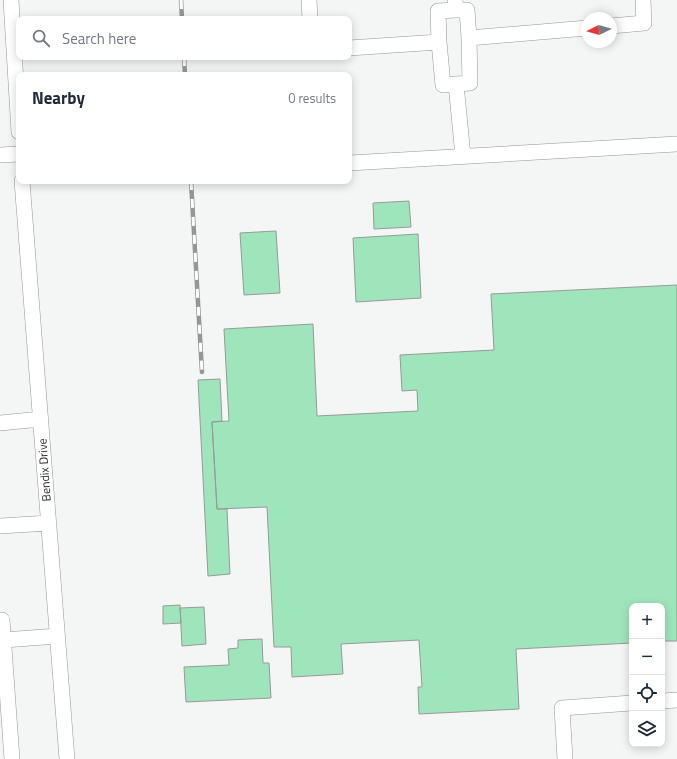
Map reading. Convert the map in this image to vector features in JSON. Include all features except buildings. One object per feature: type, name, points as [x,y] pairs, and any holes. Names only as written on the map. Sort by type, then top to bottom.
[{"type":"street","points":[[11,0],[16,82]]},
{"type":"street","points":[[308,0],[310,16]]},
{"type":"street","points":[[617,25],[644,23],[643,0]]},
{"type":"street","points":[[455,5],[467,10],[470,83],[442,85],[438,11],[455,5]]},
{"type":"street","points":[[469,38],[581,29]]},
{"type":"street","points":[[352,48],[439,42]]},
{"type":"street","points":[[456,84],[463,156]]},
{"type":"street","points":[[352,163],[677,144]]},
{"type":"street","points":[[0,155],[16,154]]},
{"type":"street","name":"Bendix Drive","points":[[26,184],[41,419],[67,759]]},
{"type":"street","points":[[0,424],[41,419]]},
{"type":"street","points":[[0,526],[49,523]]},
{"type":"street","points":[[2,620],[12,759]]},
{"type":"street","points":[[4,640],[57,636]]},
{"type":"street","points":[[665,701],[677,700]]},
{"type":"street","points":[[565,759],[562,708],[629,703]]},
{"type":"railway","points":[[181,0],[182,16]]},
{"type":"railway","points":[[184,60],[185,72]]},
{"type":"railway","points":[[191,184],[202,372]]}]
